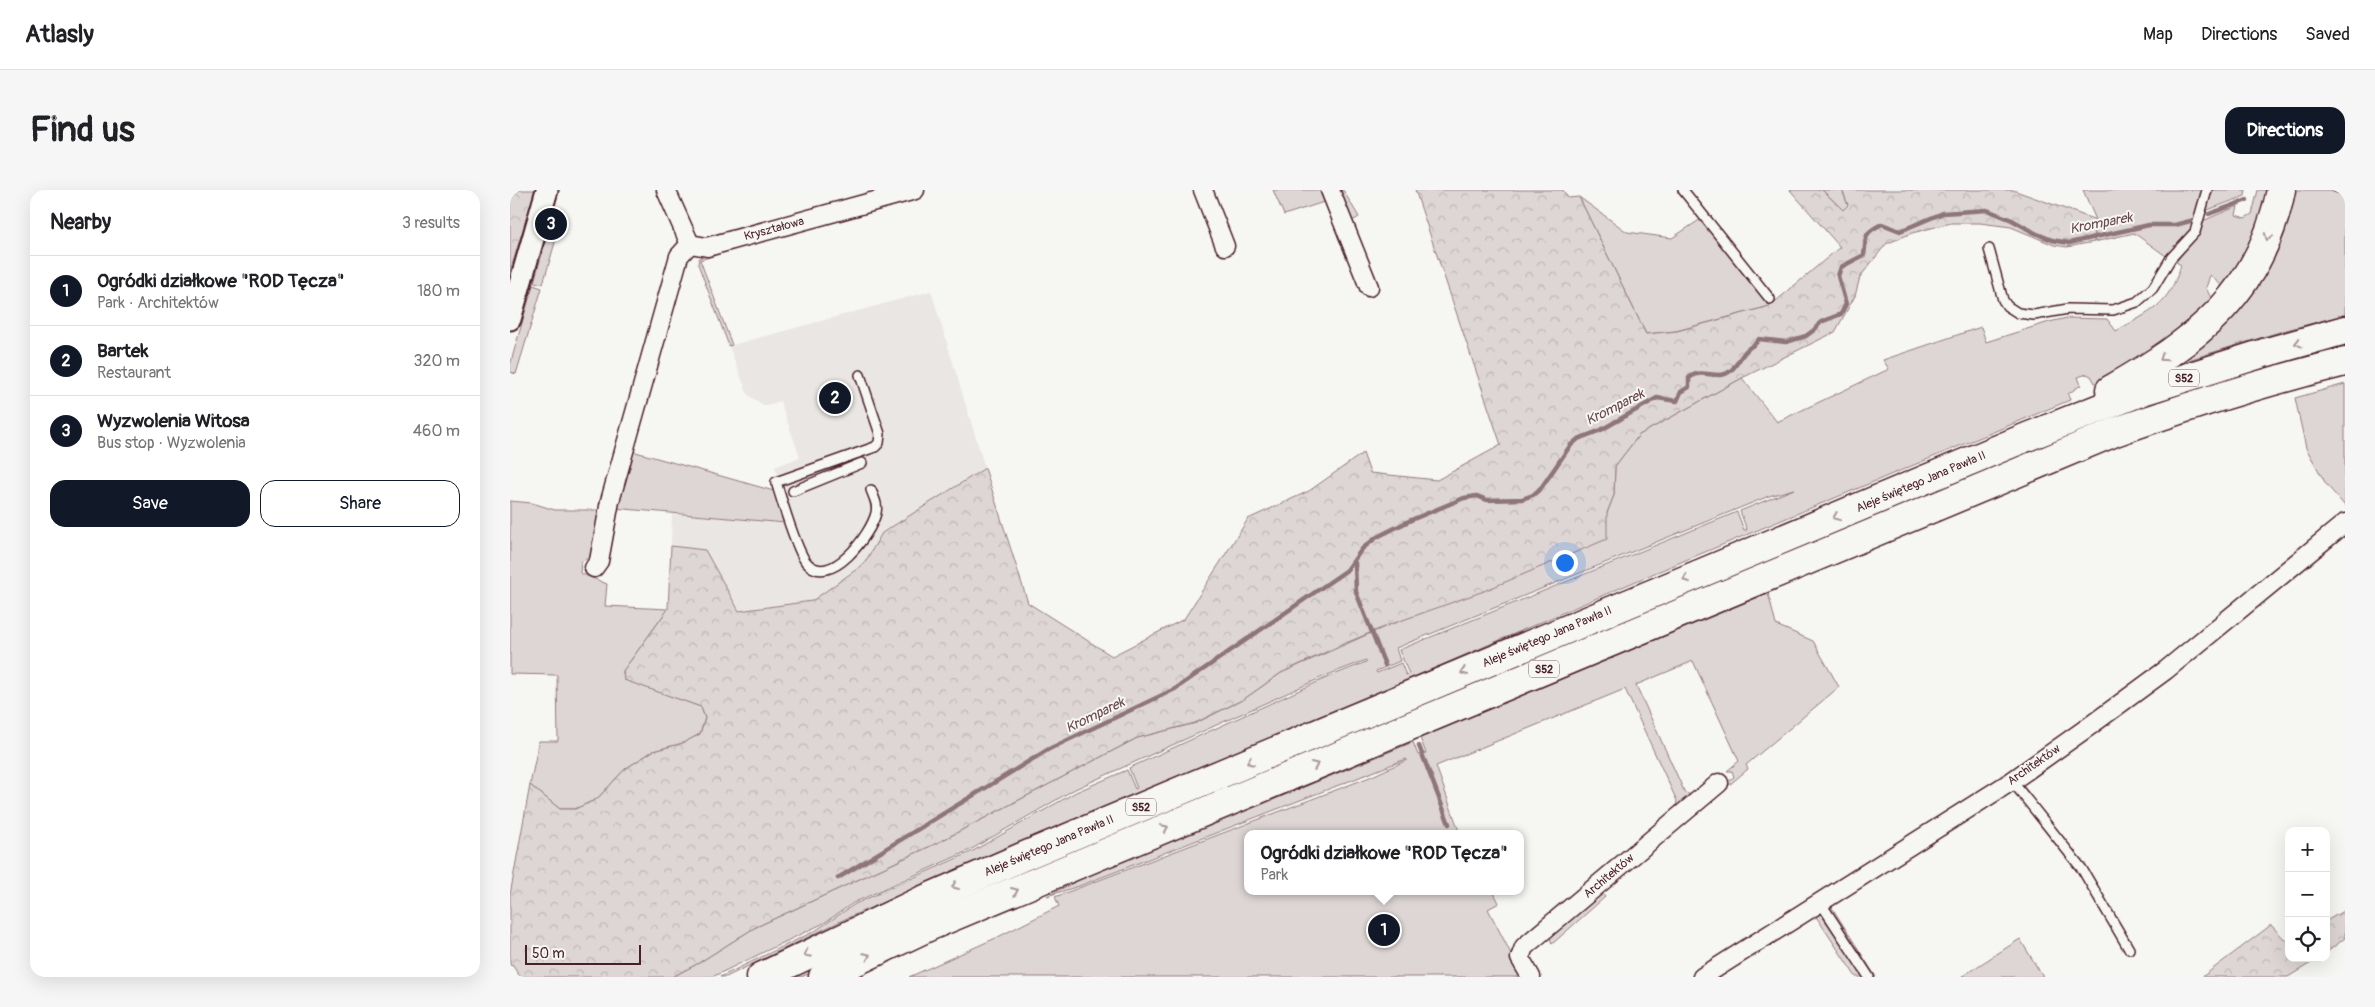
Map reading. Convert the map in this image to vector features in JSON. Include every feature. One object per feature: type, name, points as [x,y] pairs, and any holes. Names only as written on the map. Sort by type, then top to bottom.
[{"type":"highway","points":[[2027,438],[2144,371],[2166,357],[2210,322],[2255,266],[2273,224],[2280,190]]},
{"type":"highway","name":"Aleje świętego Jana Pawła II","points":[[761,977],[914,904],[1013,861],[2027,438],[2143,392],[2264,353],[2345,330]]},
{"type":"highway","name":"S52","points":[[822,977],[928,927],[1049,876],[2106,436],[2206,400],[2273,380],[2345,362]]},
{"type":"street","points":[[510,319],[547,190]]},
{"type":"street","points":[[594,568],[599,562],[610,501],[679,256],[690,244],[666,190]]},
{"type":"street","name":"Kryształowa","points":[[690,244],[706,247],[916,190]]},
{"type":"street","points":[[1203,190],[1225,246]]},
{"type":"street","points":[[1330,190],[1369,287]]},
{"type":"street","name":"Architektów","points":[[1702,977],[2012,781],[2166,670],[2345,523]]},
{"type":"street","name":"Architektów","points":[[1530,977],[1520,958],[1524,947],[1719,783]]},
{"type":"lane","points":[[1683,190],[1770,299]]},
{"type":"lane","points":[[1989,249],[2003,300],[2007,306],[2018,313],[2034,315],[2068,309],[2122,308],[2137,302],[2153,288],[2171,258],[2195,232],[2207,190]]},
{"type":"lane","points":[[860,375],[880,434],[879,444],[776,482],[801,552],[806,562],[812,567],[819,570],[832,569],[852,551],[876,514],[876,502],[871,490]]},
{"type":"lane","points":[[793,491],[862,463]]},
{"type":"lane","points":[[2012,781],[2082,869],[2129,949]]},
{"type":"lane","points":[[1820,902],[1868,977]]},
{"type":"shaded area","points":[[931,291],[985,468],[882,533],[864,564],[812,601],[739,611],[705,550],[671,546],[672,514],[786,522],[797,557],[806,553],[775,467],[800,457],[780,401],[765,406],[748,395],[729,346]]},
{"type":"green space","points":[[510,190],[535,190],[510,272]]},
{"type":"green space","points":[[1273,190],[1326,190],[1330,200],[1284,215]]},
{"type":"green space","points":[[1335,190],[1343,190],[1359,217],[1349,223]]},
{"type":"green space","points":[[1415,190],[1563,190],[1568,198],[1579,197],[1646,334],[1677,331],[1770,306],[1840,247],[1790,190],[1822,190],[1843,210],[1848,205],[1842,190],[2013,190],[2096,220],[2094,242],[2067,247],[2054,245],[2011,227],[1980,223],[1951,223],[1912,233],[1886,244],[1860,277],[1855,296],[1835,332],[1742,378],[1639,435],[1615,466],[1614,495],[1607,513],[1607,539],[1484,591],[1389,625],[1341,645],[1281,673],[1244,699],[1195,723],[1137,738],[937,843],[754,928],[697,964],[672,977],[520,977],[513,966],[510,965],[510,895],[530,785],[560,809],[575,809],[597,799],[625,769],[653,751],[683,743],[700,734],[705,718],[701,707],[624,680],[623,671],[668,609],[671,546],[705,550],[739,611],[812,601],[864,564],[882,533],[985,468],[1028,603],[1112,656],[1184,619],[1248,519],[1309,491],[1363,453],[1370,473],[1437,480],[1501,445]]},
{"type":"green space","points":[[1822,190],[1842,190],[1848,205],[1843,210]]},
{"type":"green space","points":[[2083,190],[2205,190],[2193,226],[2166,256],[2134,233],[2094,242],[2096,220]]},
{"type":"green space","points":[[2211,190],[2246,190],[2245,196],[2205,211]]},
{"type":"green space","points":[[2258,190],[2272,190],[2266,220],[2224,288],[2210,275],[2206,288],[2212,300],[2199,312],[2160,343],[2095,383],[2091,376],[2087,374],[2078,377],[2081,385],[2068,394],[2070,400],[1657,572],[1391,687],[978,860],[843,920],[726,977],[720,977],[815,931],[855,904],[973,851],[1076,792],[1127,770],[1135,789],[1137,788],[1129,768],[1326,678],[1366,662],[1366,660],[1325,676],[1075,789],[970,850],[853,903],[824,923],[712,977],[672,977],[697,964],[754,928],[937,843],[1137,738],[1196,723],[1244,699],[1281,673],[1389,625],[1607,513],[1614,495],[1615,466],[1639,435],[1742,378],[1777,422],[1889,369],[1883,360],[1981,327],[1986,342],[2067,318],[2107,319],[2116,331],[2149,312],[2164,299],[2176,279],[2181,265],[2176,262],[2197,235],[2205,220],[2238,206],[2236,215],[2245,218],[2252,214]],"holes":[[[1794,489],[1740,511],[1747,530],[1744,530],[1737,512],[1399,650],[1409,674],[1406,675],[1401,663],[1377,673],[1376,671],[1400,661],[1396,648],[1769,496]]]},
{"type":"green space","points":[[2289,190],[2345,190],[2345,315],[2286,330],[2175,364]]},
{"type":"green space","points":[[1579,197],[1627,232],[1672,238],[1701,219],[1770,306],[1676,331],[1646,334]]},
{"type":"green space","points":[[555,207],[564,211],[543,284],[534,282],[547,236],[551,236],[556,218],[552,216]]},
{"type":"green space","points":[[716,252],[716,255],[700,260],[732,345],[729,346],[698,264],[699,258]]},
{"type":"green space","points":[[533,285],[542,288],[516,374],[510,372],[510,365]]},
{"type":"green space","points":[[2345,341],[2345,349],[801,977],[783,977],[897,923],[2131,408]]},
{"type":"green space","points":[[2345,384],[2345,506],[2326,484],[2306,448],[2295,398]]},
{"type":"green space","points":[[632,451],[774,491],[786,523],[613,508]]},
{"type":"green space","points":[[510,501],[532,503],[555,510],[599,510],[593,555],[581,562],[580,573],[607,584],[605,606],[668,609],[623,671],[624,679],[701,707],[705,718],[700,734],[683,743],[653,751],[625,769],[597,799],[575,809],[560,809],[530,785],[539,741],[558,741],[557,675],[510,674]]},
{"type":"green space","points":[[1768,593],[1776,625],[1813,641],[1839,687],[1746,765],[1748,769],[1721,792],[1720,789],[1734,777],[1732,771],[1727,771],[1739,761],[1693,661],[1636,685],[1685,793],[1696,796],[1674,816],[1677,801],[1625,689],[1436,766],[1459,830],[1244,830],[1244,895],[1495,895],[1499,903],[1488,909],[1523,977],[909,977],[998,937],[1059,906],[1055,897],[1370,777],[1407,760],[1079,886],[1047,896],[1079,880],[1413,742],[1418,755],[1426,753],[1420,738]]},
{"type":"green space","points":[[1895,860],[1900,863],[1831,906],[1876,977],[1873,977],[1828,908],[1828,902]]},
{"type":"green space","points":[[1601,892],[1605,897],[1552,944],[1549,935]]},
{"type":"green space","points":[[2345,910],[2345,938],[2330,950],[2330,919]]},
{"type":"green space","points":[[1818,912],[1863,977],[1856,977],[1815,915]]},
{"type":"green space","points":[[2271,925],[2285,940],[2285,962],[2312,962],[2288,977],[2202,977]]},
{"type":"green space","points":[[2020,939],[2043,977],[1961,977]]},
{"type":"waterway","name":"Kromparek","points":[[2333,190],[2345,194]]},
{"type":"waterway","name":"Kromparek","points":[[2209,214],[2247,200]]},
{"type":"waterway","name":"Kromparek","points":[[838,878],[1049,749],[1175,689],[1347,570],[1362,549],[1377,537],[1411,520],[1464,498],[1477,496],[1487,500],[1522,499],[1533,495],[1541,488],[1570,446],[1578,439],[1601,430],[1657,398],[1677,401],[1681,392],[1689,387],[1689,378],[1696,374],[1719,375],[1729,372],[1745,352],[1757,343],[1759,339],[1786,342],[1806,336],[1821,322],[1841,314],[1846,304],[1838,276],[1841,267],[1864,255],[1868,233],[1882,224],[1900,231],[1943,213],[1987,210],[2052,240],[2069,243],[2149,225],[2175,225],[2194,220]]},
{"type":"waterway","name":"Kromparek","points":[[1355,563],[1356,592],[1385,665]]},
{"type":"waterway","name":"Kromparek","points":[[1419,746],[1449,824]]},
{"type":"place","name":"Wyzwolenia Witosa","points":[[551,224]]},
{"type":"place","name":"Bartek","points":[[835,398]]},
{"type":"place","name":"Ogródki działkowe \"ROD Tęcza\"","points":[[1384,930]]}]
